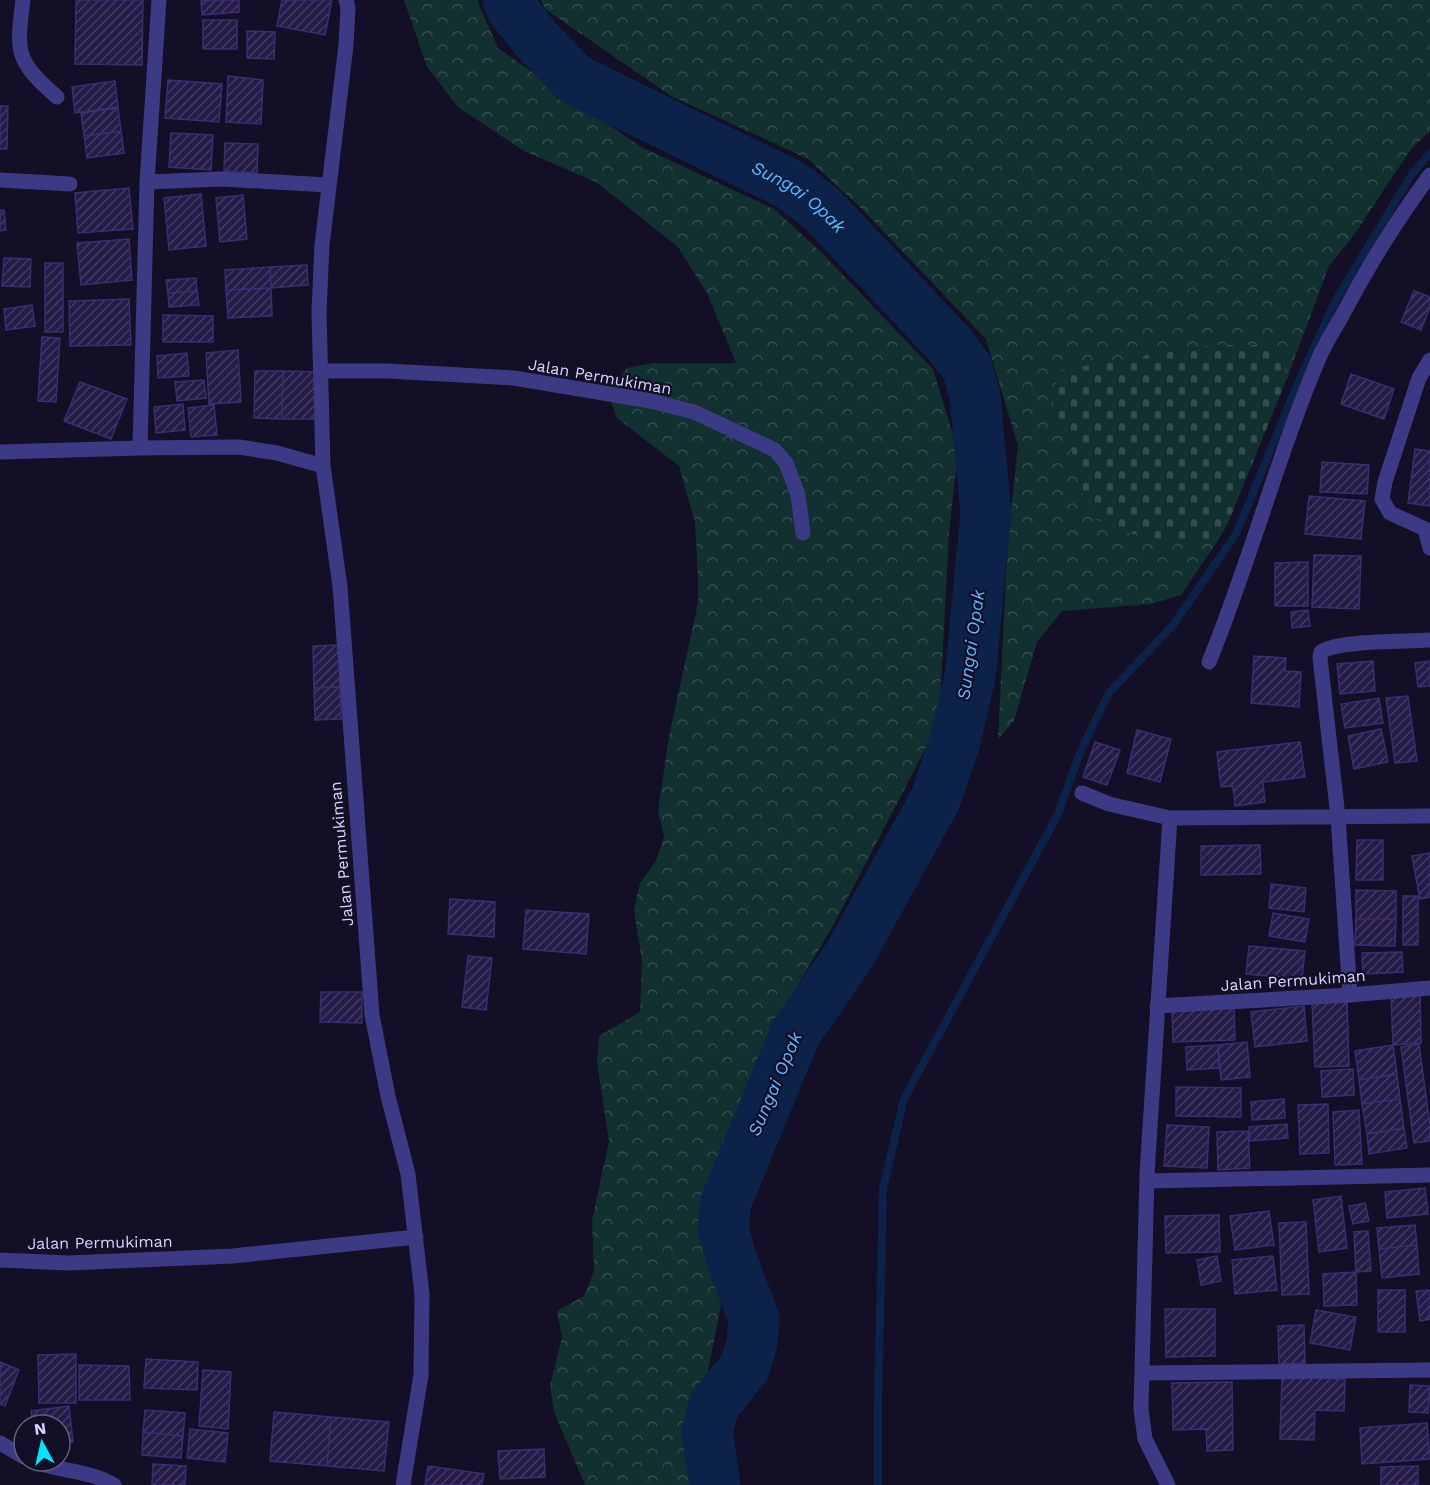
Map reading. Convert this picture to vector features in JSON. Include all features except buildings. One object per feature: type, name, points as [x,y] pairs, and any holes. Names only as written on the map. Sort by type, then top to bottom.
[{"type":"street","points":[[23,0],[19,34],[20,52],[40,82],[57,97]]},
{"type":"street","points":[[140,447],[147,182],[159,0]]},
{"type":"street","name":"Jalan Permukiman","points":[[346,0],[348,8],[346,45],[322,245],[319,312],[323,466],[340,586],[372,1014],[388,1096],[408,1174],[422,1294],[421,1376],[403,1485]]},
{"type":"street","points":[[1209,662],[1233,605],[1253,537],[1320,357],[1397,220],[1430,175]]},
{"type":"street","points":[[147,182],[221,179],[328,185]]},
{"type":"street","points":[[0,180],[70,184]]},
{"type":"street","points":[[1430,360],[1419,378],[1385,482],[1382,499],[1390,513],[1425,529],[1430,548]]},
{"type":"street","name":"Jalan Permukiman","points":[[321,371],[388,371],[514,378],[651,401],[694,412],[775,450],[786,463],[798,495],[803,533]]},
{"type":"street","points":[[0,452],[140,447],[239,447],[277,453],[323,466]]},
{"type":"street","points":[[1350,995],[1338,817],[1321,652],[1327,648],[1344,645],[1430,640]]},
{"type":"street","points":[[1082,793],[1109,804],[1170,818],[1430,816]]},
{"type":"street","points":[[1168,1485],[1145,1440],[1141,1409],[1147,1181],[1170,818]]},
{"type":"street","name":"Jalan Permukiman","points":[[1157,1006],[1430,988]]},
{"type":"street","points":[[1147,1181],[1430,1175]]},
{"type":"street","name":"Jalan Permukiman","points":[[0,1260],[69,1263],[233,1256],[416,1237]]},
{"type":"street","points":[[1142,1373],[1430,1370]]},
{"type":"street","points":[[72,1471],[93,1475],[114,1485]]},
{"type":"green space","points":[[404,0],[477,0],[498,48],[641,147],[774,209],[822,253],[933,369],[958,451],[949,533],[939,723],[835,922],[779,1017],[690,1460],[692,1485],[585,1485],[554,1412],[550,1386],[562,1337],[557,1311],[584,1296],[594,1271],[592,1220],[609,1141],[597,1063],[599,1036],[640,1012],[642,961],[634,910],[640,883],[656,861],[664,837],[658,811],[669,736],[698,603],[695,522],[679,466],[617,418],[607,393],[627,368],[653,363],[736,363],[708,295],[678,247],[596,182],[524,151],[458,107],[427,67]]},
{"type":"green space","points":[[541,0],[1430,0],[1430,131],[1411,149],[1354,235],[1329,266],[1288,376],[1273,351],[1261,345],[1212,345],[1051,409],[1070,445],[1087,507],[1172,541],[1217,542],[1181,595],[1151,604],[1062,611],[1037,642],[1014,721],[998,739],[1008,537],[1018,446],[986,339],[864,211],[808,159],[671,96],[545,9]]},
{"type":"green space","points":[[1212,345],[1261,345],[1273,351],[1288,376],[1228,523],[1217,542],[1172,541],[1118,531],[1095,519],[1087,507],[1070,445],[1051,409],[1058,374],[1061,370]]},
{"type":"waterway","name":"Sungai Opak","points":[[508,0],[510,6],[534,37],[574,79],[791,185],[822,209],[950,345],[967,367],[975,396],[986,514],[970,677],[954,745],[935,800],[850,954],[795,1034],[726,1202],[723,1228],[731,1258],[754,1319],[752,1342],[745,1367],[715,1404],[707,1431],[715,1485]]},
{"type":"waterway","points":[[878,1485],[883,1189],[904,1099],[1058,814],[1081,750],[1109,693],[1173,625],[1236,534],[1301,376],[1336,300],[1412,174],[1430,153]]}]
